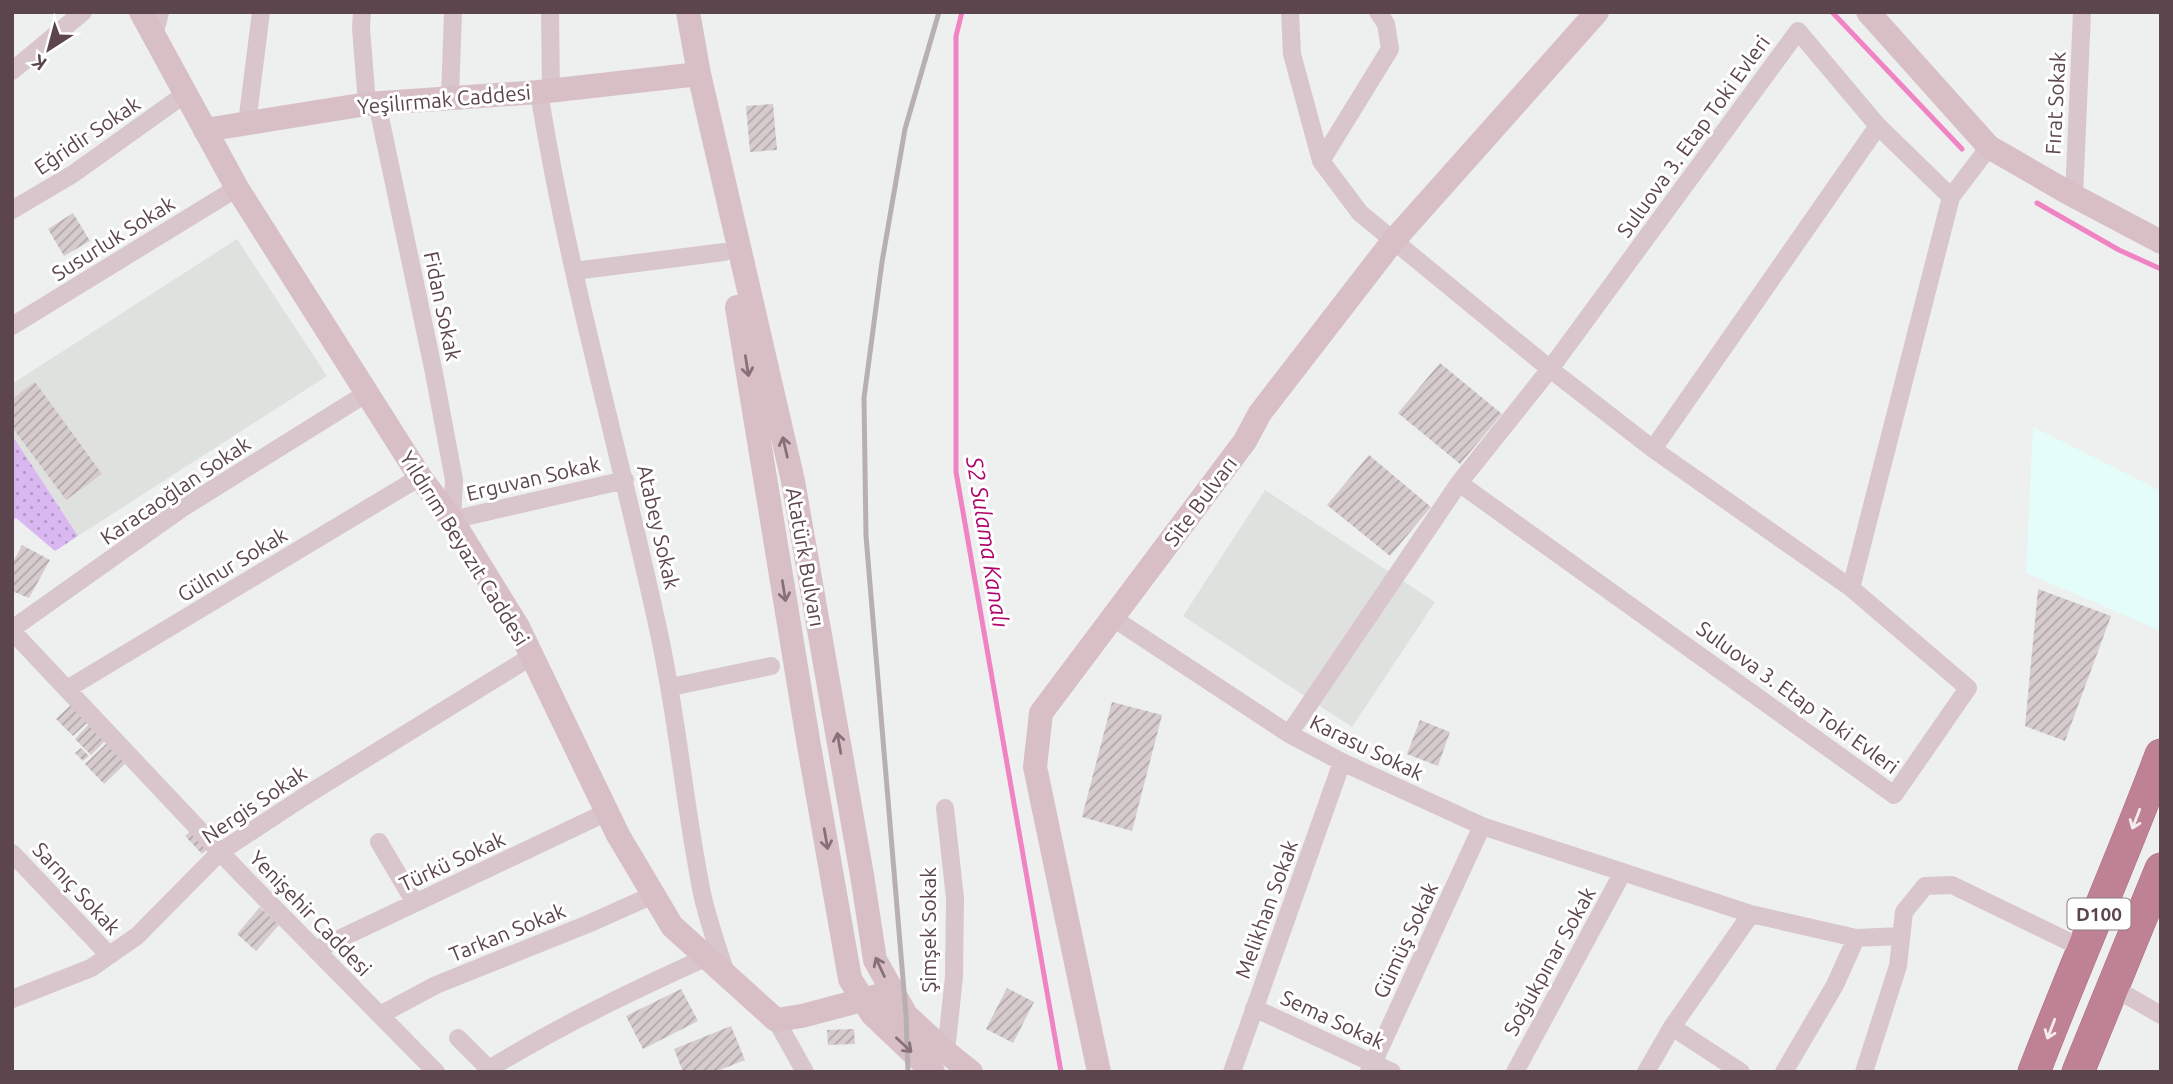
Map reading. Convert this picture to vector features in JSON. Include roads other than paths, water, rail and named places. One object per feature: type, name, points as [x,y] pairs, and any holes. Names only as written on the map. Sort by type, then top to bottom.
[{"type":"highway","name":"D100","points":[[2034,1072],[2161,755]]},
{"type":"highway","name":"D100","points":[[2078,1072],[2161,869]]},
{"type":"street","points":[[12,71],[83,12]]},
{"type":"street","name":"Yıldırım Beyazıt Caddesi","points":[[141,12],[237,188],[518,627],[607,812],[672,926],[776,1020]]},
{"type":"street","points":[[154,36],[160,12]]},
{"type":"street","points":[[247,124],[261,12]]},
{"type":"street","name":"Fidan Sokak","points":[[362,12],[361,28],[372,104],[435,373],[454,481],[452,520]]},
{"type":"street","points":[[450,98],[453,12]]},
{"type":"street","name":"Atabey Sokak","points":[[550,12],[545,91],[553,178],[671,687],[700,885],[726,975]]},
{"type":"street","name":"Atatürk Bulvarı","points":[[671,12],[691,75],[793,481],[875,960],[906,1015],[939,1065]]},
{"type":"street","name":"Atatürk Bulvarı","points":[[688,12],[691,75],[739,316],[850,979],[872,1014],[939,1065],[971,1072]]},
{"type":"street","name":"Suluova 3. Etap Toki Evleri","points":[[1290,12],[1292,54],[1321,161],[1360,213],[1550,369],[1653,449],[1851,588],[1968,688],[1895,795],[1459,483],[1550,369],[1798,31],[1878,126],[1951,197]]},
{"type":"street","points":[[1321,161],[1390,48],[1386,24],[1378,12]]},
{"type":"street","name":"Site Bulvarı","points":[[1099,1072],[1035,767],[1041,713],[1245,441],[1260,413],[1392,241],[1597,12]]},
{"type":"street","points":[[1868,12],[1989,147],[2074,197],[2161,242]]},
{"type":"street","name":"Fırat Sokak","points":[[2074,197],[2082,12]]},
{"type":"street","name":"Yeşilırmak Caddesi","points":[[205,130],[372,104],[545,91],[691,75]]},
{"type":"street","name":"Eğridir Sokak","points":[[12,211],[73,174],[185,94]]},
{"type":"street","points":[[1653,449],[1878,126]]},
{"type":"street","points":[[1851,588],[1951,197],[1989,147]]},
{"type":"street","name":"Susurluk Sokak","points":[[12,326],[237,188]]},
{"type":"street","points":[[573,271],[724,251]]},
{"type":"street","name":"Karacaoğlan Sokak","points":[[12,630],[184,507],[367,393]]},
{"type":"street","name":"Gülnur Sokak","points":[[67,690],[420,477]]},
{"type":"street","name":"Erguvan Sokak","points":[[452,520],[625,481]]},
{"type":"street","points":[[1290,734],[1459,483]]},
{"type":"street","name":"Karasu Sokak","points":[[1113,618],[1290,734],[1342,762],[1482,826],[1751,914],[1856,939],[1901,936]]},
{"type":"street","name":"Yenişehir Caddesi","points":[[12,630],[220,852],[436,1072]]},
{"type":"street","name":"Nergis Sokak","points":[[12,999],[91,968],[136,936],[220,852],[305,796],[532,656]]},
{"type":"street","points":[[671,687],[771,666]]},
{"type":"street","name":"Melikhan Sokak","points":[[1233,1072],[1342,762]]},
{"type":"street","name":"Şimşek Sokak","points":[[939,1065],[954,977],[955,898],[945,808]]},
{"type":"street","name":"Türkü Sokak","points":[[316,950],[607,812]]},
{"type":"street","name":"Gümüş Sokak","points":[[1372,1067],[1482,826]]},
{"type":"street","points":[[379,842],[415,903]]},
{"type":"street","name":"Sarnıç Sokak","points":[[12,853],[109,955]]},
{"type":"street","name":"Soğukpınar Sokak","points":[[1515,1072],[1623,872]]},
{"type":"street","points":[[1864,1072],[1898,966],[1904,912],[1925,886],[1952,885],[2082,948]]},
{"type":"street","name":"Tarkan Sokak","points":[[380,1015],[436,985],[653,895]]},
{"type":"street","points":[[1646,1072],[1672,1027],[1751,914]]},
{"type":"street","points":[[1784,1072],[1835,985],[1856,939]]},
{"type":"street","points":[[458,1038],[491,1070],[541,1037],[707,957]]},
{"type":"street","points":[[2113,988],[2161,1015]]},
{"type":"street","points":[[798,1070],[776,1020],[802,1016],[877,996],[906,1015]]},
{"type":"street","name":"Sema Sokak","points":[[1255,1008],[1372,1067],[1392,1072]]},
{"type":"street","points":[[1672,1027],[1741,1072]]},
{"type":"waterway","name":"S2 Sulama Kanalı","points":[[962,12],[956,36],[956,472],[1061,1072]]},
{"type":"waterway","points":[[1832,12],[1962,149]]},
{"type":"waterway","points":[[2037,203],[2119,250],[2161,269]]},
{"type":"railway","points":[[908,1072],[906,1015],[866,536],[864,398],[882,262],[905,129],[939,12]]}]
